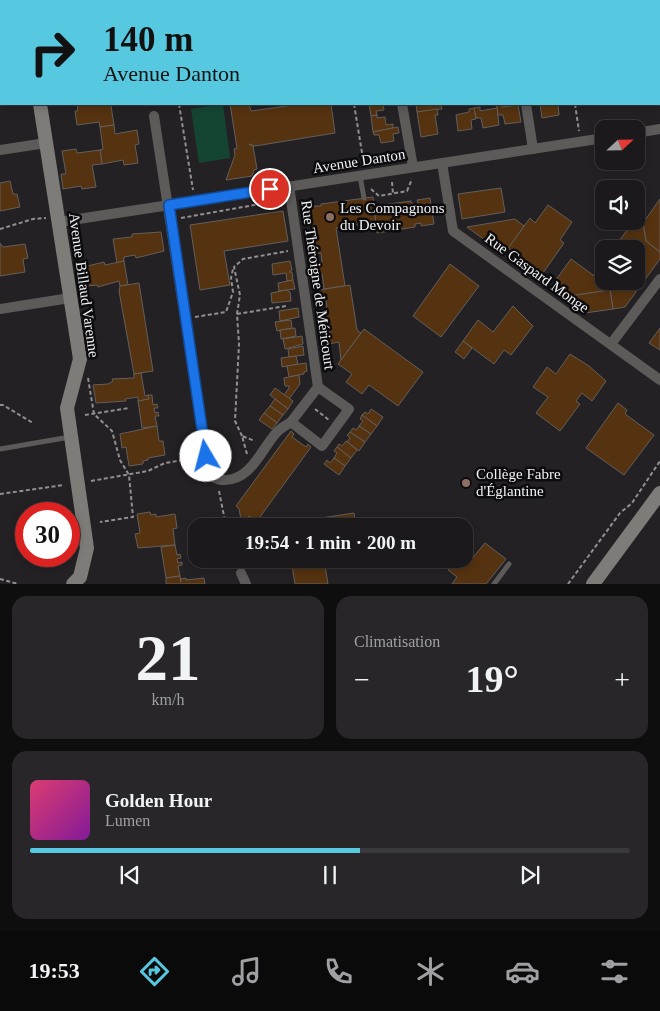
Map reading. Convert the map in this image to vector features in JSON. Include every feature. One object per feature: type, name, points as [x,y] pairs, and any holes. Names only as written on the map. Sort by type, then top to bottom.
[{"type":"street","name":"Avenue Billaud Varenne","points":[[40,105],[80,359],[67,408],[87,548],[80,577],[72,584]]},
{"type":"street","points":[[402,105],[414,167]]},
{"type":"street","points":[[526,105],[533,149]]},
{"type":"street","points":[[154,116],[206,456],[214,478]]},
{"type":"street","points":[[645,132],[660,129]]},
{"type":"street","name":"Avenue Danton","points":[[58,220],[169,205],[595,139]]},
{"type":"street","points":[[0,150],[46,143]]},
{"type":"street","name":"Rue Gaspard Monge","points":[[442,163],[453,231],[660,380]]},
{"type":"street","name":"Rue Théroigne de Méricourt","points":[[289,186],[318,387],[349,409],[322,446],[291,422]]},
{"type":"street","points":[[611,344],[660,279]]},
{"type":"street","points":[[0,309],[70,298]]},
{"type":"street","name":"Rue Théroigne de Méricourt","points":[[214,478],[232,480],[249,470],[279,430],[291,422],[318,387]]},
{"type":"street","points":[[593,584],[660,493]]},
{"type":"street","points":[[241,573],[246,584]]},
{"type":"lane","points":[[363,175],[364,198]]},
{"type":"lane","points":[[0,448],[71,437]]},
{"type":"lane","points":[[494,584],[509,564]]},
{"type":"path","points":[[179,105],[196,215]]},
{"type":"path","points":[[354,105],[363,175]]},
{"type":"path","points":[[575,105],[581,141]]},
{"type":"path","points":[[368,186],[379,196],[393,194],[408,191],[412,179]]},
{"type":"path","points":[[392,182],[393,194]]},
{"type":"path","points":[[0,230],[33,219],[58,220]]},
{"type":"path","points":[[185,318],[226,312],[233,292],[231,278],[234,267],[243,259],[298,250]]},
{"type":"path","points":[[234,267],[240,295],[237,314],[239,344],[236,421],[242,436],[249,470]]},
{"type":"path","points":[[237,314],[286,306]]},
{"type":"path","points":[[87,374],[94,414],[112,431],[120,460],[130,475],[133,517],[100,522]]},
{"type":"path","points":[[306,402],[337,426]]},
{"type":"path","points":[[0,405],[32,423]]},
{"type":"path","points":[[85,415],[129,408]]},
{"type":"path","points":[[242,436],[255,441],[270,442]]},
{"type":"path","points":[[130,475],[148,471],[165,463],[206,456]]},
{"type":"path","points":[[568,584],[620,513],[632,503],[660,461]]},
{"type":"path","points":[[214,478],[220,494],[224,518]]},
{"type":"path","points":[[0,578],[18,584]]},
{"type":"green space","points":[[223,105],[230,158],[199,163],[191,109]]},
{"type":"building","points":[[77,105],[113,105],[111,106],[114,125],[100,127],[99,122],[77,125],[75,111],[78,111]]},
{"type":"building","points":[[230,105],[249,105],[251,111],[294,105],[331,105],[335,133],[255,146],[249,144],[253,146],[257,169],[254,170],[252,176],[226,180],[235,155],[234,149],[237,148]]},
{"type":"building","points":[[369,105],[383,105],[384,110],[376,111],[377,115],[371,116]]},
{"type":"building","points":[[416,105],[441,105],[442,109],[417,112]]},
{"type":"building","points":[[496,105],[501,105],[502,107],[518,105],[521,122],[505,124],[503,115],[498,115]]},
{"type":"building","points":[[540,105],[558,105],[559,115],[542,118]]},
{"type":"building","points":[[480,107],[480,111],[497,108],[499,125],[483,128],[481,118],[476,118],[474,108]]},
{"type":"building","points":[[474,108],[476,119],[471,120],[472,129],[458,131],[456,115],[469,112],[469,109]]},
{"type":"building","points":[[437,109],[438,115],[435,115],[438,134],[421,137],[417,112]]},
{"type":"building","points":[[377,115],[377,118],[385,117],[386,125],[393,124],[393,128],[373,132],[371,116]]},
{"type":"building","points":[[114,125],[115,134],[137,130],[139,144],[135,145],[138,163],[124,165],[123,160],[102,164],[100,150],[103,149],[100,127]]},
{"type":"building","points":[[398,127],[399,133],[393,134],[394,141],[381,143],[379,135],[374,135],[373,132]]},
{"type":"building","points":[[76,149],[77,153],[100,150],[102,164],[92,165],[96,187],[82,189],[81,186],[63,189],[61,174],[66,174],[62,151]]},
{"type":"building","points":[[10,181],[13,194],[17,194],[20,207],[0,211],[0,183]]},
{"type":"building","points":[[501,188],[505,212],[462,219],[458,194]]},
{"type":"building","points":[[373,197],[376,222],[356,225],[353,229],[351,225],[336,228],[345,286],[324,289],[322,273],[317,274],[316,264],[322,263],[321,253],[315,254],[308,206],[321,206],[321,204]]},
{"type":"building","points":[[430,198],[434,224],[421,226],[421,223],[415,224],[415,227],[377,233],[374,206],[411,201],[412,204],[418,203],[417,200]]},
{"type":"building","points":[[660,199],[660,252],[646,241],[645,220]]},
{"type":"building","points":[[548,205],[572,222],[560,240],[564,243],[543,273],[508,248],[530,218],[535,223]]},
{"type":"building","points":[[283,211],[288,241],[224,251],[230,285],[200,290],[190,225]]},
{"type":"building","points":[[515,219],[524,226],[504,254],[467,227]]},
{"type":"building","points":[[627,230],[644,230],[646,241],[660,252],[660,259],[645,280],[645,240],[620,240]]},
{"type":"building","points":[[161,232],[164,251],[136,258],[135,255],[124,257],[124,261],[117,263],[113,239],[132,237],[132,234]]},
{"type":"building","points":[[0,243],[3,247],[25,244],[28,258],[23,259],[25,272],[0,276]]},
{"type":"building","points":[[571,259],[595,275],[595,290],[610,290],[563,297],[550,288]]},
{"type":"building","points":[[124,261],[128,285],[120,286],[119,281],[98,287],[97,285],[78,287],[75,269],[104,262],[105,265]]},
{"type":"building","points":[[290,261],[292,270],[289,272],[292,272],[293,280],[287,281],[286,273],[273,275],[272,264]]},
{"type":"building","points":[[450,264],[479,286],[441,337],[413,316]]},
{"type":"building","points":[[293,280],[295,289],[279,291],[278,283]]},
{"type":"building","points":[[139,283],[153,371],[134,374],[119,291],[120,286]]},
{"type":"building","points":[[350,285],[357,330],[361,333],[341,360],[339,342],[328,344],[326,332],[331,331],[329,322],[324,323],[323,311],[327,310],[326,300],[320,302],[319,290]]},
{"type":"building","points":[[286,290],[290,292],[291,301],[272,303],[271,293]]},
{"type":"building","points":[[610,290],[637,290],[625,307],[613,309]]},
{"type":"building","points":[[610,290],[613,309],[585,313],[563,297]]},
{"type":"building","points":[[513,306],[533,326],[511,355],[504,350],[494,364],[463,341],[478,320],[493,332]]},
{"type":"building","points":[[298,308],[299,317],[280,321],[279,311]]},
{"type":"building","points":[[291,320],[292,328],[277,331],[275,322]]},
{"type":"building","points":[[295,328],[296,336],[281,339],[280,330]]},
{"type":"building","points":[[660,328],[660,350],[649,343]]},
{"type":"building","points":[[364,329],[423,372],[398,406],[369,385],[362,394],[346,382],[352,374],[338,364]]},
{"type":"building","points":[[302,336],[303,344],[285,349],[283,339]]},
{"type":"building","points":[[463,341],[472,348],[464,359],[455,352]]},
{"type":"building","points":[[303,346],[304,355],[289,357],[288,349]]},
{"type":"building","points":[[570,354],[589,366],[606,381],[592,401],[582,393],[576,401],[580,404],[560,431],[536,413],[548,397],[533,387],[547,367],[556,374]]},
{"type":"building","points":[[296,356],[298,364],[282,367],[281,358]]},
{"type":"building","points":[[306,363],[307,371],[304,374],[289,377],[287,366]]},
{"type":"building","points":[[141,373],[145,396],[148,395],[149,399],[138,401],[138,397],[125,399],[126,401],[96,403],[93,385],[108,384],[113,381],[112,379],[134,378],[134,374]]},
{"type":"building","points":[[299,375],[300,384],[289,399],[284,395],[289,386],[285,386],[284,378]]},
{"type":"building","points":[[275,388],[293,401],[288,409],[270,395]]},
{"type":"building","points":[[148,395],[152,395],[153,405],[157,404],[158,408],[154,408],[155,413],[158,412],[159,416],[155,416],[157,426],[142,428],[138,401],[149,399]]},
{"type":"building","points":[[275,399],[288,409],[283,415],[270,406]]},
{"type":"building","points":[[618,403],[627,410],[625,414],[654,435],[624,475],[586,448]]},
{"type":"building","points":[[270,406],[283,415],[277,423],[264,413]]},
{"type":"building","points":[[371,409],[383,417],[377,426],[362,415],[365,412],[368,414]]},
{"type":"building","points":[[264,413],[277,423],[272,429],[259,420]]},
{"type":"building","points":[[362,415],[377,426],[371,434],[359,426],[363,421],[360,419]]},
{"type":"building","points":[[157,426],[159,441],[163,441],[165,455],[148,458],[148,460],[143,461],[143,464],[129,466],[126,447],[122,448],[120,434]]},
{"type":"building","points":[[359,426],[371,434],[365,442],[350,432],[353,428],[356,430]]},
{"type":"building","points":[[291,431],[294,434],[292,437],[306,447],[308,444],[311,447],[259,518],[249,516],[247,518],[241,518],[239,509],[236,506]]},
{"type":"building","points":[[350,432],[365,442],[359,451],[347,442],[350,438],[347,435]]},
{"type":"building","points":[[346,441],[357,450],[351,458],[337,447],[339,444],[342,446]]},
{"type":"building","points":[[337,447],[351,458],[345,466],[334,458],[337,453],[334,451]]},
{"type":"building","points":[[334,458],[345,466],[339,475],[324,464],[327,460],[330,463]]},
{"type":"building","points":[[150,512],[151,515],[156,514],[156,517],[175,514],[177,528],[173,529],[175,545],[138,548],[135,534],[140,533],[137,514]]},
{"type":"building","points":[[354,513],[355,518],[321,518]]},
{"type":"building","points":[[485,543],[506,559],[486,584],[452,584],[457,577],[448,570],[449,568],[473,568],[473,558]]},
{"type":"building","points":[[175,545],[177,555],[180,554],[181,558],[177,559],[178,563],[182,562],[182,565],[178,566],[180,576],[166,578],[161,547]]},
{"type":"building","points":[[292,568],[325,568],[328,584],[295,584]]},
{"type":"building","points":[[180,576],[180,579],[186,578],[186,580],[204,578],[205,584],[166,584],[166,578]]},
{"type":"place","name":"Les Compagnons du Devoir","points":[[330,217]]},
{"type":"place","name":"Collège Fabre d'Églantine","points":[[466,483]]},
{"type":"route","points":[[206,456],[169,205],[270,189]]}]
